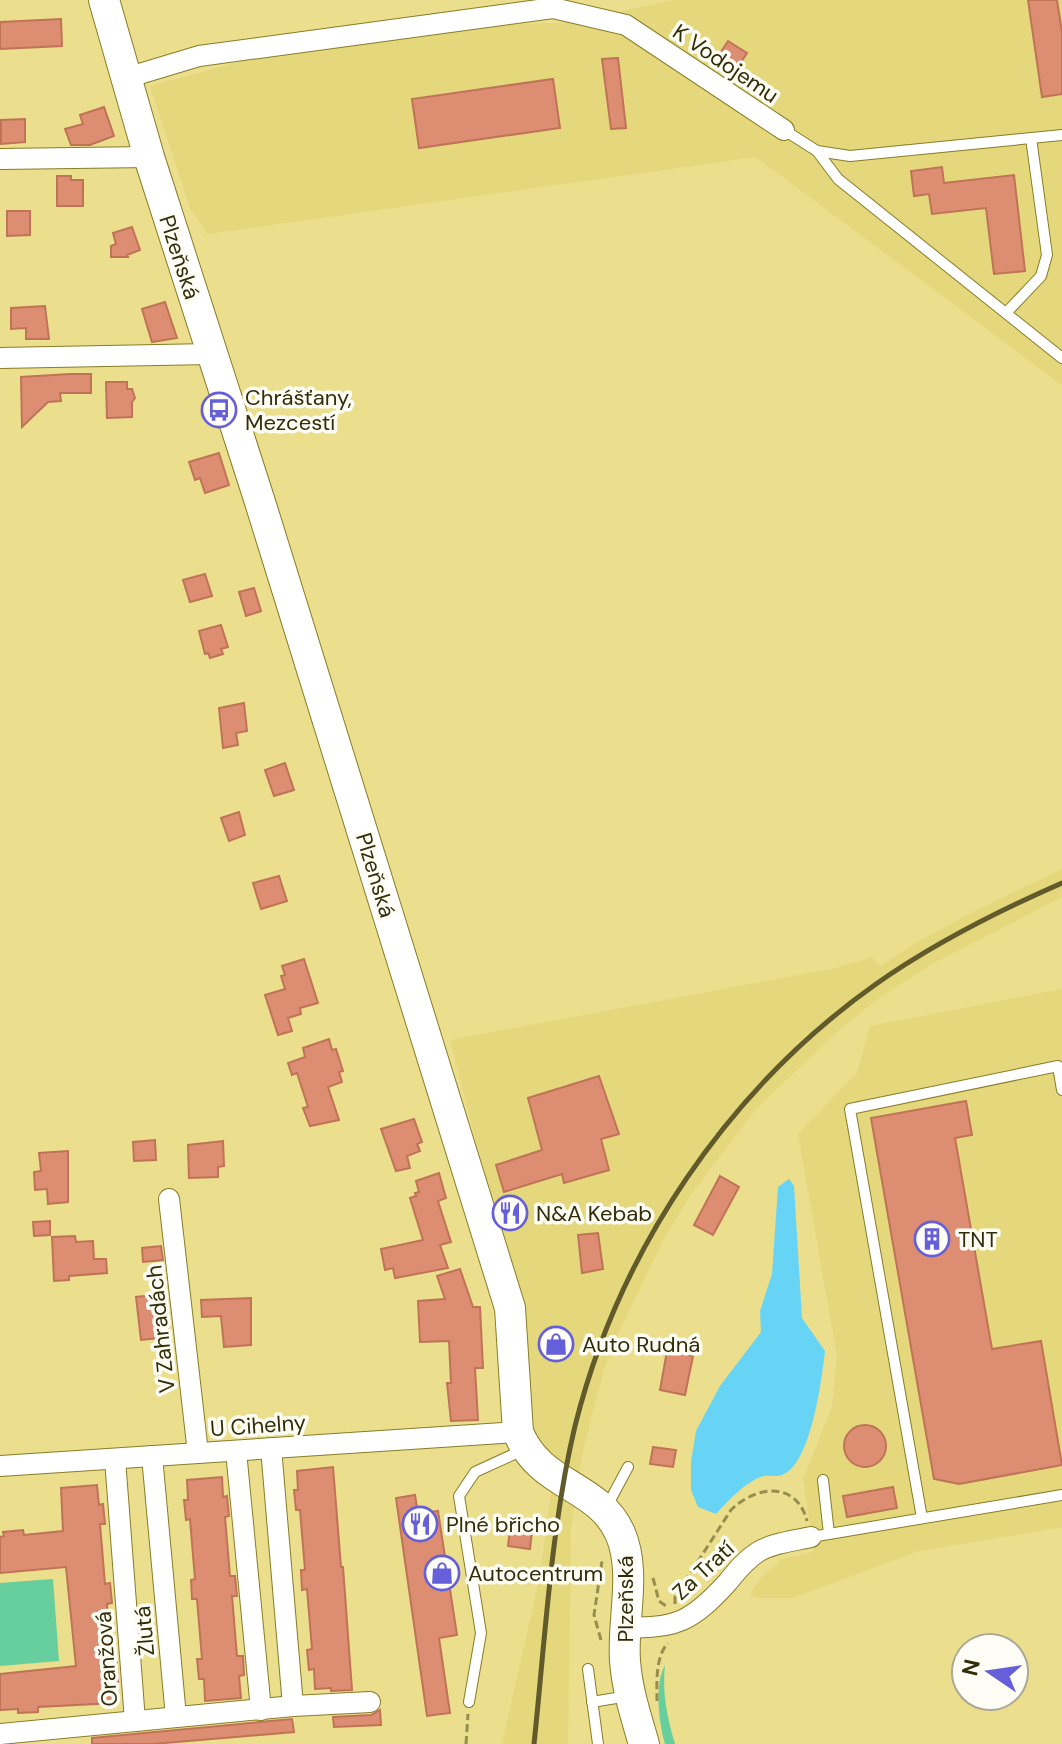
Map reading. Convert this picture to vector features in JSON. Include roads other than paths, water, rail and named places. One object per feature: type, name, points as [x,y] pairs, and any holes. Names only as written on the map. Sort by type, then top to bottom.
[{"type":"main road","name":"Plzeňská","points":[[104,0],[149,157],[260,502],[510,1308],[522,1441],[553,1476],[611,1515],[625,1547],[628,1566],[625,1659],[642,1718]]},
{"type":"street","name":"K Vodojemu","points":[[126,78],[199,56],[553,8],[626,25],[784,130]]},
{"type":"street","points":[[0,159],[149,157]]},
{"type":"street","points":[[0,358],[211,354]]},
{"type":"street","name":"V Zahradách","points":[[169,1199],[198,1453]]},
{"type":"street","name":"U Cihelny","points":[[0,1466],[271,1448],[522,1441]]},
{"type":"street","points":[[271,1448],[293,1706]]},
{"type":"street","points":[[236,1451],[261,1710]]},
{"type":"street","name":"Žlutá","points":[[152,1456],[176,1717]]},
{"type":"street","name":"Oranžová","points":[[0,1734],[135,1721],[115,1459]]},
{"type":"street","name":"Za Tratí","points":[[625,1627],[654,1629],[693,1615],[757,1553],[811,1530]]},
{"type":"street","points":[[135,1721],[370,1702]]},
{"type":"lane","points":[[784,130],[817,151],[838,179],[1062,358]]},
{"type":"lane","points":[[817,151],[850,156],[1062,135]]},
{"type":"lane","points":[[1006,313],[1041,276],[1047,255],[1031,138]]},
{"type":"lane","points":[[922,1518],[850,1109],[1058,1066],[1062,1090]]},
{"type":"lane","points":[[469,1702],[481,1633],[459,1496],[475,1472],[522,1441]]},
{"type":"lane","points":[[605,1510],[628,1467]]},
{"type":"lane","points":[[811,1530],[828,1520],[823,1480]]},
{"type":"lane","points":[[811,1530],[922,1518],[1062,1495]]},
{"type":"lane","points":[[588,1669],[598,1744]]},
{"type":"lane","points":[[592,1702],[642,1718]]},
{"type":"water","points":[[789,1179],[794,1186],[802,1318],[825,1351],[818,1399],[808,1438],[792,1468],[782,1475],[764,1476],[751,1482],[716,1514],[698,1507],[691,1490],[696,1431],[720,1386],[761,1332],[760,1311],[772,1274],[778,1187]]},
{"type":"railway","points":[[534,1744],[554,1543],[575,1426],[594,1361],[620,1297],[651,1236],[686,1178],[727,1124],[773,1073],[822,1026],[920,955],[1062,883]]},
{"type":"place","name":"Chrášťany, Mezcestí","points":[[219,410]]},
{"type":"place","name":"N&A Kebab","points":[[510,1213]]},
{"type":"place","name":"TNT","points":[[932,1239]]},
{"type":"place","name":"Auto Rudná","points":[[556,1344]]},
{"type":"place","name":"Plné břicho","points":[[420,1524]]},
{"type":"place","name":"Autocentrum","points":[[442,1573]]}]
